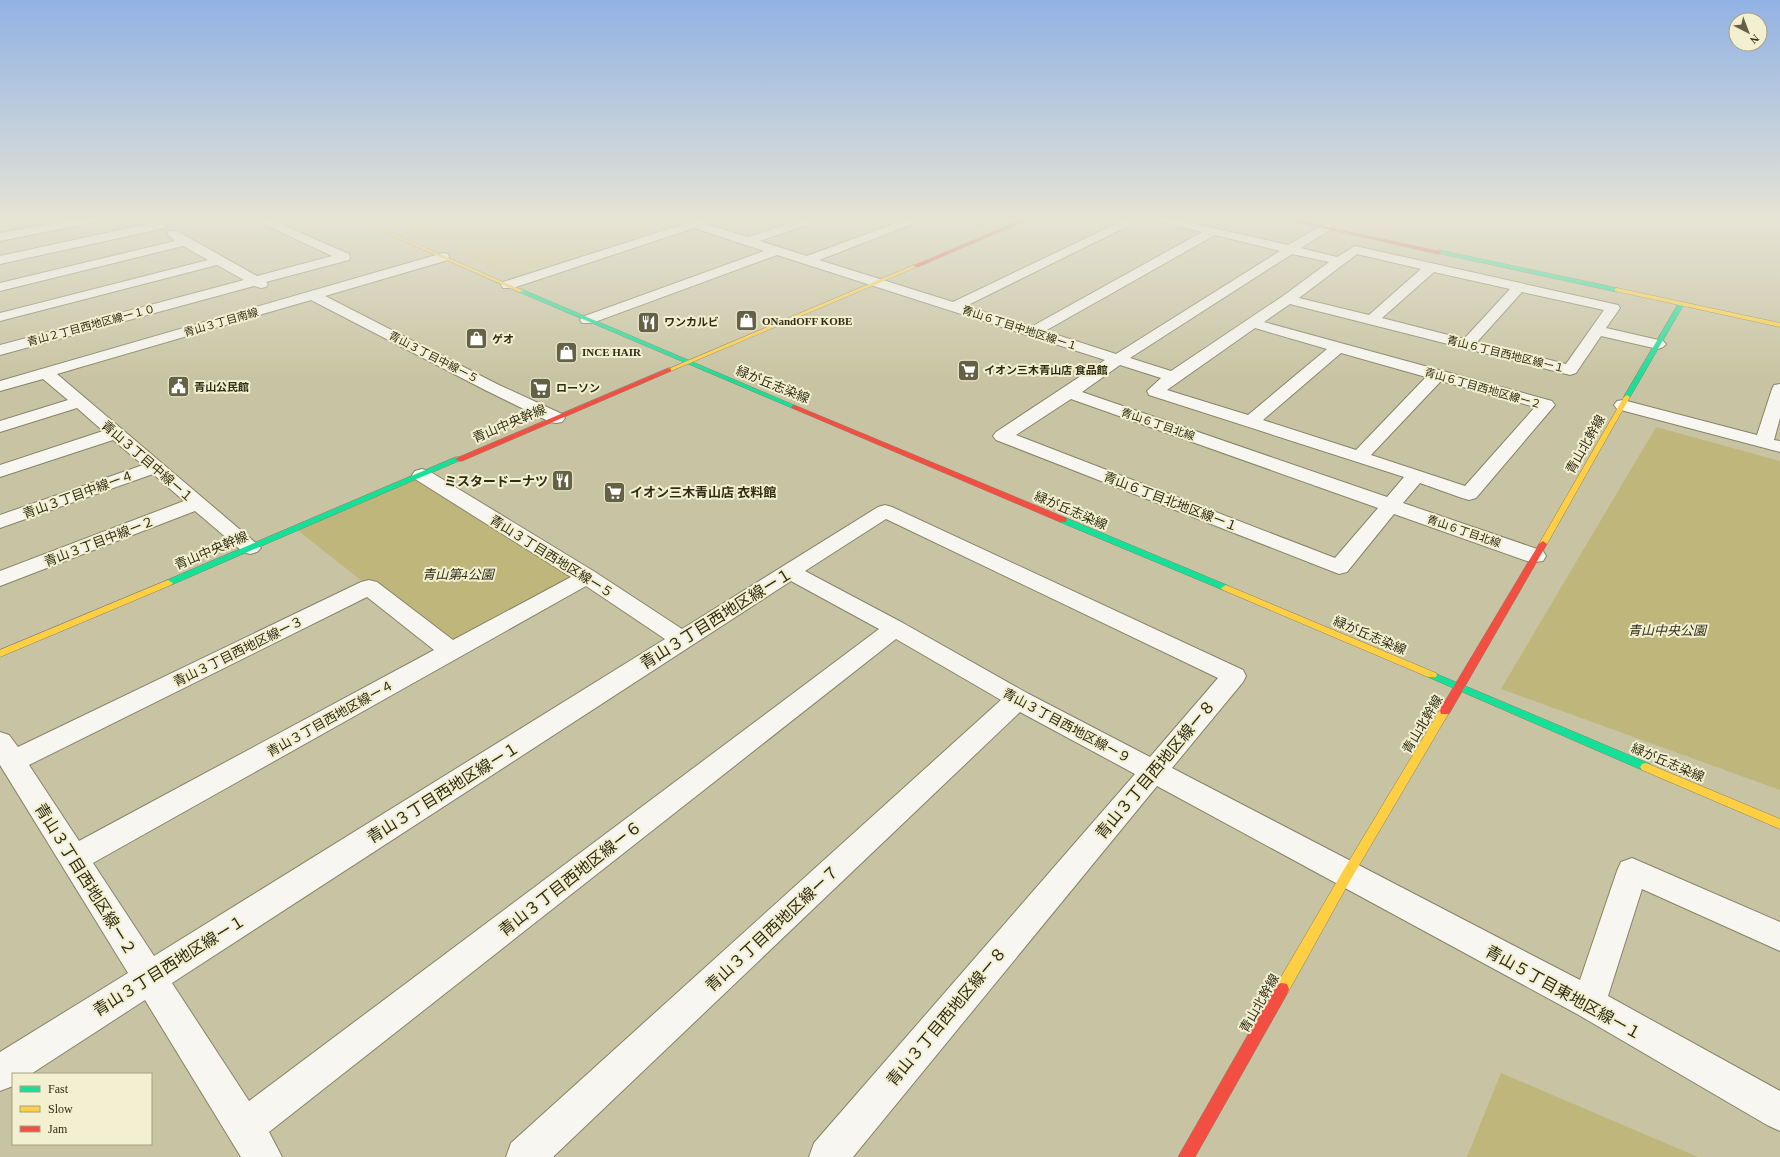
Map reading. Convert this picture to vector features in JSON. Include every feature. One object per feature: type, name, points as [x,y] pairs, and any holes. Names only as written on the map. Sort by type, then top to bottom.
[{"type":"street","points":[[0,287],[62,272]]},
{"type":"street","points":[[0,317],[175,272]]},
{"type":"street","points":[[239,272],[291,302]]},
{"type":"street","name":"青山２丁目西地区線ー１０","points":[[0,350],[285,272]]},
{"type":"street","name":"青山３丁目南線","points":[[0,386],[393,272]]},
{"type":"street","name":"緑が丘志染線","points":[[478,272],[686,362],[1460,686],[1780,824]]},
{"type":"street","points":[[508,285],[548,272]]},
{"type":"street","points":[[587,320],[718,272]]},
{"type":"street","name":"青山６丁目中地区線ー１","points":[[845,272],[1173,377]]},
{"type":"street","name":"青山中央幹線","points":[[0,654],[901,272]]},
{"type":"street","points":[[954,307],[1026,272]]},
{"type":"street","points":[[1032,332],[1140,272]]},
{"type":"street","points":[[1069,393],[1118,359],[1257,272]]},
{"type":"street","name":"青山６丁目西地区線ー１","points":[[1323,272],[1288,299],[1173,377],[1155,391],[1416,475]]},
{"type":"street","points":[[1372,320],[1425,272]]},
{"type":"street","name":"青山６丁目西地区線ー１","points":[[1288,299],[1570,370],[1613,308],[1453,272]]},
{"type":"street","points":[[1533,272],[1780,325]]},
{"type":"street","points":[[1468,344],[1519,287]]},
{"type":"street","name":"青山３丁目中線ー５","points":[[313,296],[491,387],[556,418]]},
{"type":"street","name":"青山北幹線","points":[[1186,1157],[1347,875],[1460,686],[1681,304]]},
{"type":"street","name":"青山６丁目西地区線ー２","points":[[1252,323],[1546,405],[1469,494],[1416,475]]},
{"type":"street","points":[[1599,330],[1658,344]]},
{"type":"street","points":[[1250,422],[1338,347]]},
{"type":"street","name":"青山３丁目中線ー１","points":[[46,373],[250,548]]},
{"type":"street","points":[[1359,457],[1437,375]]},
{"type":"street","name":"青山６丁目北地区線ー１","points":[[1069,393],[1002,436],[1339,567],[1390,505]]},
{"type":"street","name":"青山６丁目北線","points":[[1069,393],[1535,556]]},
{"type":"street","points":[[1623,405],[1772,444],[1779,398]]},
{"type":"street","points":[[0,427],[80,402]]},
{"type":"street","points":[[0,471],[116,433]]},
{"type":"street","name":"青山３丁目中線ー４","points":[[0,522],[156,467]]},
{"type":"street","name":"青山３丁目西地区線ー５","points":[[422,475],[587,577],[682,640]]},
{"type":"street","points":[[1390,505],[1416,475]]},
{"type":"street","name":"青山３丁目中線ー２","points":[[0,580],[198,503]]},
{"type":"street","name":"青山３丁目西地区線ー１","points":[[0,1073],[885,511]]},
{"type":"street","name":"青山３丁目西地区線ー８","points":[[828,1157],[1234,676],[885,511]]},
{"type":"street","name":"青山３丁目西地区線ー９","points":[[790,572],[895,628],[1018,699],[1347,875]]},
{"type":"street","name":"青山３丁目西地区線ー４","points":[[73,859],[587,577]]},
{"type":"street","name":"青山３丁目西地区線ー３","points":[[6,752],[369,587],[452,651]]},
{"type":"street","name":"青山３丁目西地区線ー６","points":[[244,1128],[895,628]]},
{"type":"street","name":"青山３丁目西地区線ー７","points":[[525,1157],[1018,699]]},
{"type":"street","name":"青山３丁目西地区線ー２","points":[[6,752],[263,1157]]},
{"type":"street","points":[[1589,1003],[1632,870],[1780,937]]},
{"type":"street","name":"青山５丁目東地区線ー１","points":[[1347,875],[1589,1003],[1780,1112]]},
{"type":"shaded area","points":[[503,272],[527,272],[518,275],[510,275]]},
{"type":"green space","name":"青山中央公園","points":[[1656,427],[1780,461],[1780,790],[1501,689]]},
{"type":"green space","name":"青山第4公園","points":[[422,475],[587,577],[451,651],[296,529]]},
{"type":"green space","points":[[1501,1073],[1698,1157],[1467,1157]]},
{"type":"traffic: fast","points":[[1533,272],[1617,290]]},
{"type":"traffic: fast","points":[[521,291],[794,407]]},
{"type":"traffic: fast","points":[[1627,397],[1681,304]]},
{"type":"traffic: fast","points":[[168,583],[459,459]]},
{"type":"traffic: fast","points":[[1063,520],[1226,588]]},
{"type":"traffic: fast","points":[[1432,675],[1646,767]]},
{"type":"traffic: slow","points":[[478,272],[521,291]]},
{"type":"traffic: slow","points":[[669,370],[902,272]]},
{"type":"traffic: slow","points":[[1617,290],[1780,325]]},
{"type":"traffic: slow","points":[[1543,544],[1627,397]]},
{"type":"traffic: slow","points":[[0,654],[168,583]]},
{"type":"traffic: slow","points":[[1226,588],[1432,675]]},
{"type":"traffic: slow","points":[[1282,989],[1347,875],[1445,711]]},
{"type":"traffic: slow","points":[[1646,767],[1780,824]]},
{"type":"traffic: jam","points":[[459,459],[669,370]]},
{"type":"traffic: jam","points":[[794,407],[1063,520]]},
{"type":"traffic: jam","points":[[1445,711],[1543,544]]},
{"type":"traffic: jam","points":[[1186,1157],[1282,989]]},
{"type":"place","name":"ONandOFF KOBE","points":[[747,321]]},
{"type":"place","name":"ワンカルビ","points":[[648,322]]},
{"type":"place","name":"ゲオ","points":[[477,339]]},
{"type":"place","name":"INCE HAIR","points":[[566,352]]},
{"type":"place","name":"イオン三木青山店 食品館","points":[[968,370]]},
{"type":"place","name":"青山公民館","points":[[178,387]]},
{"type":"place","name":"ローソン","points":[[541,388]]},
{"type":"place","name":"ミスタードーナツ","points":[[563,481]]},
{"type":"place","name":"イオン三木青山店 衣料館","points":[[614,492]]}]
